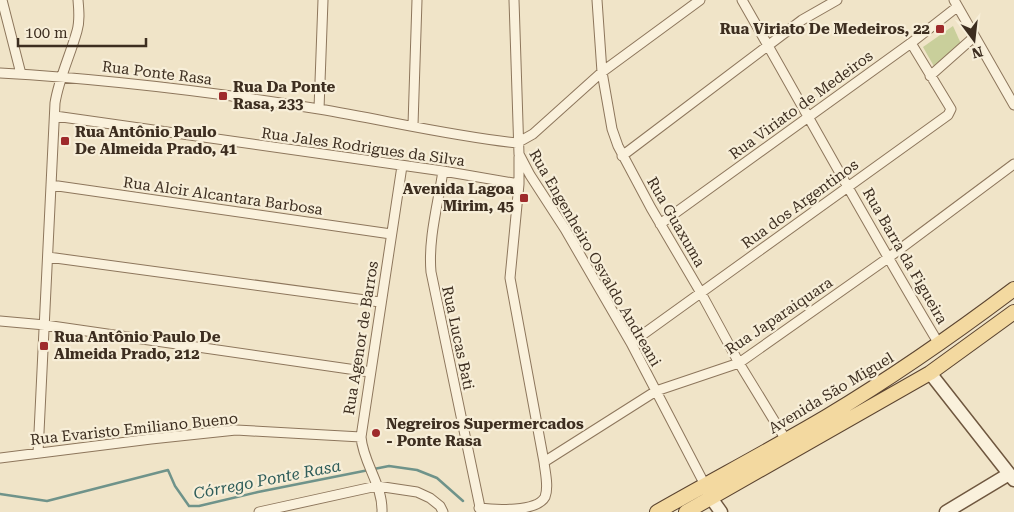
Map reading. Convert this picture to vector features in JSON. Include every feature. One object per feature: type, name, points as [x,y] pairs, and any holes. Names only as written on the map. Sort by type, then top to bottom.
[{"type":"main road","name":"Avenida São Miguel","points":[[657,512],[826,417],[957,332],[1014,289]]},
{"type":"main road","name":"Avenida São Miguel","points":[[686,512],[930,373],[1014,312]]},
{"type":"main road","points":[[946,512],[1012,474],[930,373],[926,365],[926,361],[957,332]]},
{"type":"main road","points":[[705,485],[721,512]]},
{"type":"street","points":[[2,0],[21,74]]},
{"type":"street","points":[[38,453],[55,103],[61,76],[77,30],[79,17],[78,0]]},
{"type":"street","points":[[319,109],[323,0]]},
{"type":"street","points":[[413,125],[417,0]]},
{"type":"street","name":"Rua Engenheiro Osvaldo Andreani","points":[[514,0],[518,154],[565,229],[630,343],[705,485]]},
{"type":"street","name":"Rua Guaxuma","points":[[597,0],[602,72],[612,129],[622,156],[739,363],[786,440]]},
{"type":"street","name":"Rua Barra da Figueira","points":[[742,0],[810,116],[888,258],[939,344]]},
{"type":"street","points":[[622,156],[802,20],[837,0]]},
{"type":"street","points":[[517,143],[533,134],[602,72],[698,1]]},
{"type":"street","points":[[955,4],[1014,105]]},
{"type":"street","name":"Rua Viriato de Medeiros","points":[[660,224],[911,43],[955,4]]},
{"type":"street","points":[[911,43],[930,76],[974,37]]},
{"type":"street","name":"Rua Ponte Rasa","points":[[0,72],[179,88],[319,109],[517,143]]},
{"type":"street","name":"Rua dos Argentinos","points":[[630,343],[951,112],[951,108],[930,76]]},
{"type":"street","name":"Rua Jales Rodrigues da Silva","points":[[55,116],[519,184]]},
{"type":"street","points":[[478,511],[524,511],[541,503],[546,497],[547,488],[544,462],[510,278],[519,184],[518,154]]},
{"type":"street","name":"Rua Japaraiquara","points":[[544,462],[656,392],[739,363],[888,258],[1014,164]]},
{"type":"street","name":"Rua Agenor de Barros","points":[[382,512],[382,499],[368,462],[361,436],[402,166]]},
{"type":"street","name":"Rua Lucas Bati","points":[[443,172],[430,264],[478,511]]},
{"type":"street","name":"Rua Alcir Alcantara Barbosa","points":[[51,185],[391,234]]},
{"type":"street","points":[[48,257],[380,302]]},
{"type":"street","points":[[0,321],[45,325],[370,372]]},
{"type":"street","name":"Rua Evaristo Emiliano Bueno","points":[[0,458],[236,430],[361,436]]},
{"type":"street","points":[[259,512],[376,483],[417,492],[430,498],[440,506],[443,512]]},
{"type":"green space","points":[[953,26],[962,46],[936,70],[923,47]]},
{"type":"waterway","name":"Córrego Ponte Rasa","points":[[0,494],[47,501],[168,470],[175,486],[189,506],[199,506],[258,492],[389,466],[417,470],[437,478],[463,501]]},
{"type":"place","name":"Rua Viriato De Medeiros, 22","points":[[940,29]]},
{"type":"place","name":"Rua Da Ponte Rasa, 233","points":[[223,96]]},
{"type":"place","name":"Rua Antônio Paulo De Almeida Prado, 41","points":[[65,141]]},
{"type":"place","name":"Avenida Lagoa Mirim, 45","points":[[524,198]]},
{"type":"place","name":"Rua Antônio Paulo De Almeida Prado, 212","points":[[44,346]]},
{"type":"place","name":"Negreiros Supermercados - Ponte Rasa","points":[[376,433]]}]
